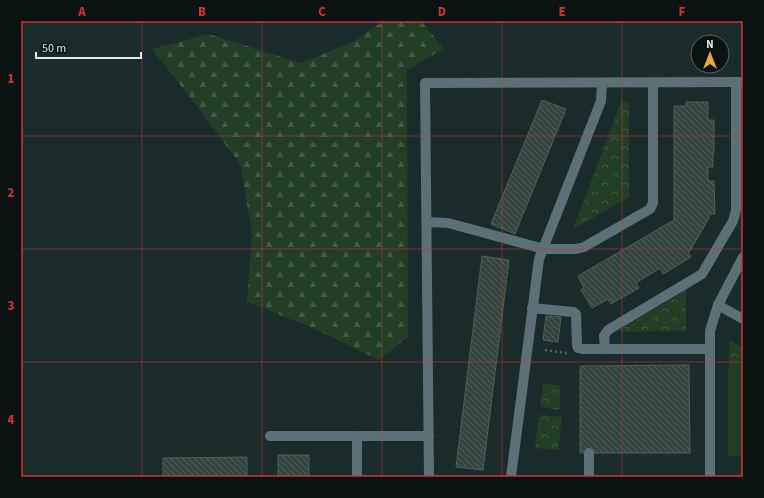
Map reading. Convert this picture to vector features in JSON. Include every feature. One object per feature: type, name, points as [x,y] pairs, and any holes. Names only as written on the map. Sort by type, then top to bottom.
[{"type":"street","points":[[427,222],[448,223],[542,248],[581,248],[650,209],[652,206],[652,82]]},
{"type":"street","points":[[429,477],[425,84],[739,82],[736,210],[733,221],[702,274],[608,330],[604,336],[604,349]]},
{"type":"street","points":[[511,477],[537,267],[542,248],[601,102],[602,83]]},
{"type":"street","points":[[710,477],[710,331],[718,305],[743,257]]},
{"type":"street","points":[[718,305],[743,319]]},
{"type":"street","points":[[532,308],[573,312],[576,314],[577,345],[578,348],[582,349],[710,349]]},
{"type":"street","points":[[270,436],[429,436]]},
{"type":"street","points":[[357,436],[357,477]]},
{"type":"street","points":[[589,454],[589,477]]},
{"type":"path","points":[[545,350],[566,353],[578,348]]},
{"type":"green space","points":[[383,21],[419,21],[423,23],[444,49],[407,70],[408,337],[379,360],[313,328],[247,302],[252,233],[240,164],[152,49],[209,34],[301,63],[355,41]]},
{"type":"green space","points":[[621,102],[629,102],[629,197],[573,229]]},
{"type":"green space","points":[[686,290],[686,331],[616,332]]},
{"type":"green space","points":[[729,340],[743,348],[743,368],[729,368]]},
{"type":"green space","points":[[728,368],[743,368],[743,456],[728,456]]},
{"type":"green space","points":[[543,383],[560,386],[560,410],[540,407]]},
{"type":"green space","points":[[539,415],[562,417],[558,450],[535,448]]},
{"type":"building","points":[[542,100],[566,109],[515,234],[491,224]]},
{"type":"building","points":[[686,102],[708,102],[708,120],[714,120],[713,167],[708,167],[708,181],[714,181],[715,214],[709,214],[709,218],[688,252],[691,257],[663,274],[660,268],[636,283],[639,288],[611,304],[608,299],[592,308],[581,290],[584,288],[578,276],[674,220],[674,106],[686,106]]},
{"type":"building","points":[[482,256],[509,260],[483,470],[456,467]]},
{"type":"building","points":[[546,316],[561,317],[558,342],[543,340]]},
{"type":"building","points":[[689,365],[690,453],[580,453],[580,366]]},
{"type":"building","points":[[278,455],[309,455],[309,477],[278,477]]},
{"type":"building","points":[[247,457],[247,477],[163,477],[163,458]]}]
